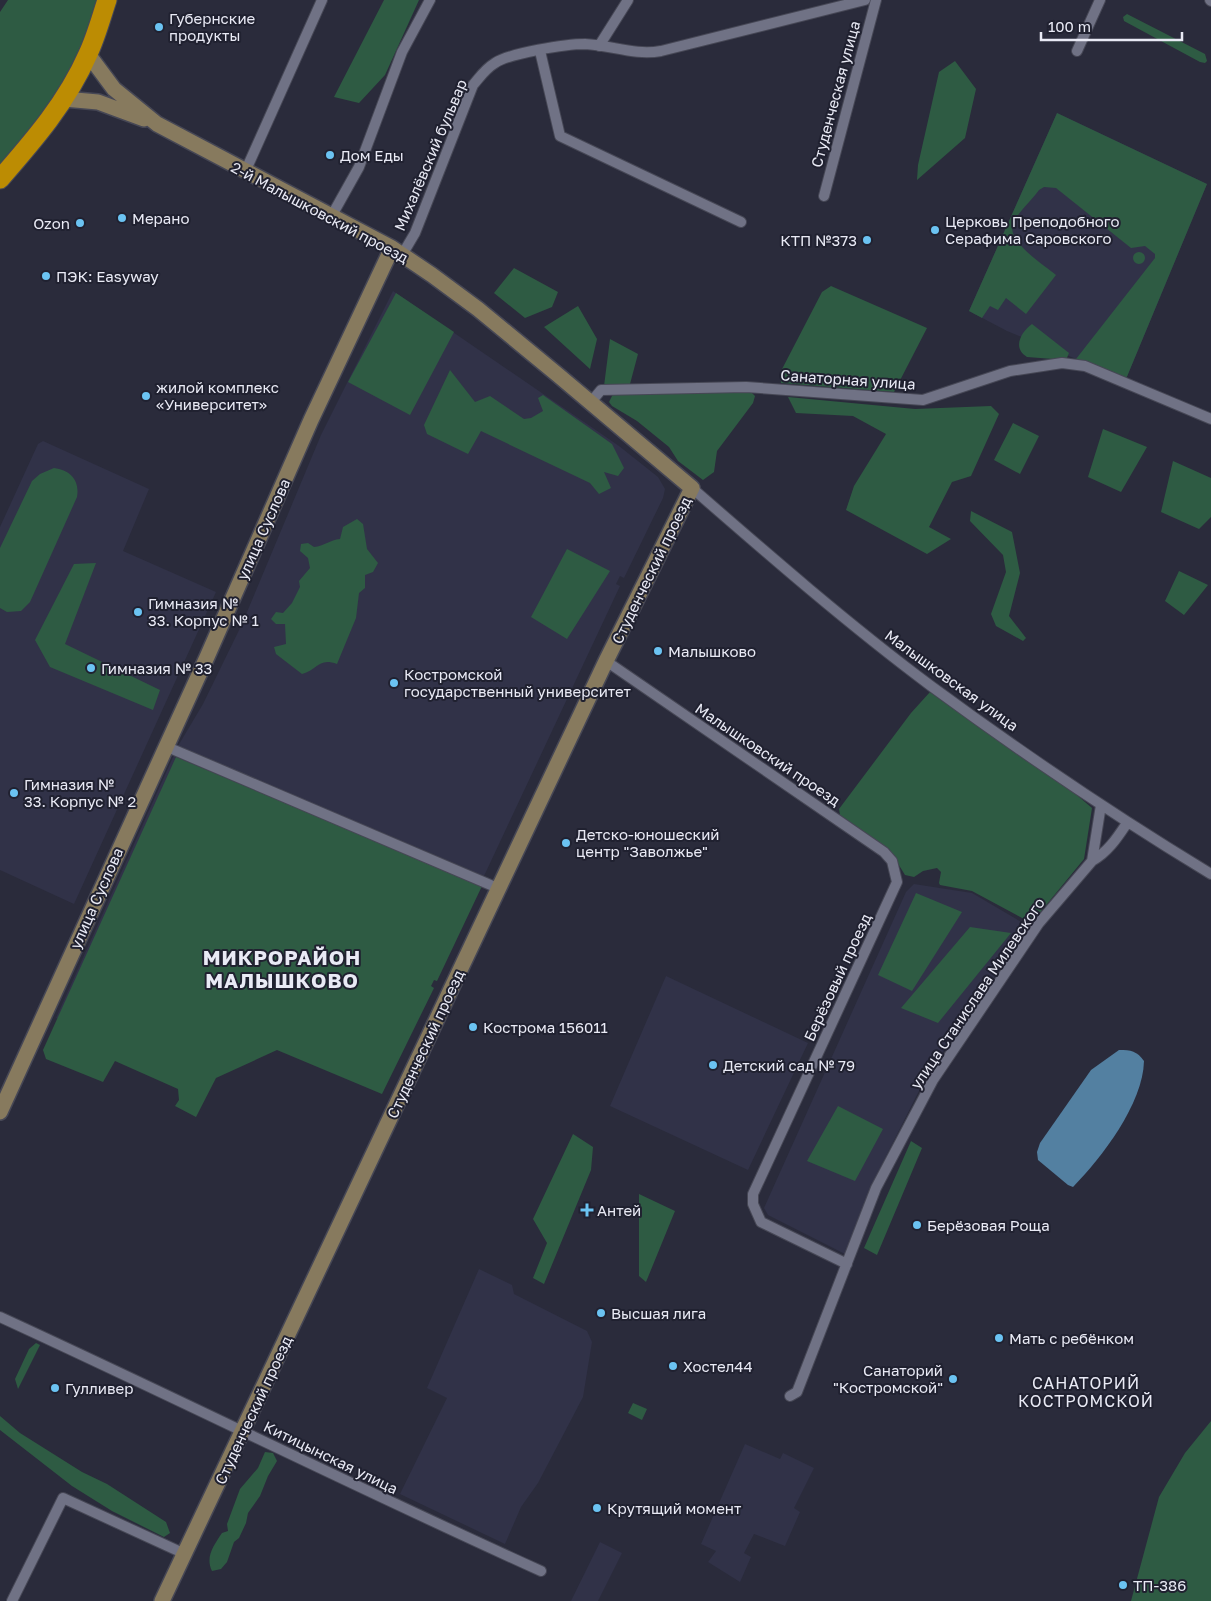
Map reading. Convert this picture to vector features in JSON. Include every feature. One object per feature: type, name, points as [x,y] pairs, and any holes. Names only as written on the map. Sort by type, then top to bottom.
[{"type":"highway","points":[[0,178],[31,144],[64,99],[88,54],[107,0]]},
{"type":"street","points":[[245,172],[322,0]]},
{"type":"street","points":[[332,217],[360,167],[402,52],[430,0]]},
{"type":"street","points":[[599,46],[628,0]]},
{"type":"street","name":"Михалёвский бульвар","points":[[397,251],[415,233],[473,85],[484,71],[496,62],[508,57],[572,44],[599,46],[636,53],[661,52],[865,0]]},
{"type":"street","name":"Студенческая улица","points":[[824,196],[876,0]]},
{"type":"street","points":[[1077,51],[1100,0]]},
{"type":"street","points":[[540,51],[560,136],[741,222]]},
{"type":"street","name":"2-й Малышковский проезд","points":[[88,54],[114,89],[157,124],[397,251],[474,306],[692,488]]},
{"type":"street","points":[[64,99],[98,102],[157,124]]},
{"type":"street","name":"улица Суслова","points":[[0,1112],[311,420],[397,251]]},
{"type":"street","name":"Санаторная улица","points":[[591,402],[601,390],[746,387],[923,400],[1010,371],[1062,363],[1085,366],[1211,419]]},
{"type":"street","name":"Студенческий проезд","points":[[162,1601],[500,889],[606,661],[692,488]]},
{"type":"street","name":"Малышковская улица","points":[[692,488],[828,605],[931,686],[1127,823],[1211,874]]},
{"type":"street","name":"Малышковский проезд","points":[[606,661],[884,852],[892,861],[897,882]]},
{"type":"street","points":[[165,746],[500,889]]},
{"type":"street","points":[[1092,861],[1101,805]]},
{"type":"street","name":"улица Станислава Милевского","points":[[790,1396],[797,1392],[876,1188],[933,1080],[1039,923],[1092,861],[1107,850],[1127,823]]},
{"type":"street","name":"Берёзовый проезд","points":[[846,1264],[762,1222],[753,1204],[753,1194],[897,882]]},
{"type":"street","name":"Китицынская улица","points":[[0,1317],[426,1519],[541,1571]]},
{"type":"street","points":[[12,1601],[63,1498],[185,1554]]},
{"type":"shaded area","points":[[1057,113],[1207,184],[1126,379],[1007,331],[969,311]]},
{"type":"shaded area","name":"Костромской государственный университет","points":[[393,291],[619,446],[658,477],[665,489],[663,498],[624,578],[620,576],[616,584],[620,586],[484,876],[372,828],[283,1036],[180,1076],[56,1018],[178,746],[203,704],[242,624],[321,435]]},
{"type":"shaded area","name":"Гимназия № 33","points":[[43,441],[149,489],[123,551],[216,592],[74,904],[0,870],[0,527],[38,444]]},
{"type":"shaded area","points":[[914,884],[972,893],[1028,926],[927,1075],[871,1186],[845,1254],[768,1215],[764,1208],[906,892]]},
{"type":"shaded area","name":"Детский сад № 79","points":[[666,976],[808,1043],[748,1170],[610,1106]]},
{"type":"shaded area","points":[[1119,1050],[1133,1052],[1144,1061],[1137,1095],[1129,1112],[1108,1145],[1073,1187],[1038,1160],[1037,1152],[1040,1143],[1091,1070]]},
{"type":"shaded area","points":[[479,1269],[512,1285],[514,1294],[587,1331],[592,1342],[583,1397],[538,1483],[521,1507],[505,1544],[400,1494],[447,1398],[427,1388]]},
{"type":"shaded area","points":[[745,1444],[780,1459],[783,1453],[814,1468],[794,1508],[800,1512],[785,1546],[754,1534],[744,1553],[751,1557],[740,1582],[708,1562],[716,1551],[701,1544]]},
{"type":"shaded area","points":[[600,1542],[622,1553],[598,1601],[571,1601]]},
{"type":"green space","points":[[8,0],[99,0],[89,33],[70,76],[0,170],[0,12]]},
{"type":"green space","points":[[384,0],[419,0],[385,75],[359,103],[334,97]]},
{"type":"green space","points":[[1127,14],[1205,54],[1207,61],[1205,63],[1200,62],[1124,21],[1123,17]]},
{"type":"green space","points":[[955,61],[976,89],[965,138],[917,180],[918,165],[939,72]]},
{"type":"green space","points":[[1057,113],[1207,184],[1126,379],[1076,359],[1155,258],[1155,254],[1145,246],[1131,248],[1056,188],[1044,187],[1039,190],[1018,215],[1013,224],[1012,231],[1020,245],[1027,252],[1056,275],[1026,314],[1006,298],[998,310],[990,306],[982,318],[969,311]]},
{"type":"green space","points":[[1137,252],[1141,252],[1145,258],[1141,264],[1137,264],[1133,260],[1133,256]]},
{"type":"green space","points":[[514,268],[558,292],[552,307],[525,318],[494,293]]},
{"type":"green space","points":[[831,286],[927,328],[894,392],[781,383],[780,373],[822,292]]},
{"type":"green space","points":[[396,293],[454,332],[410,415],[348,382]]},
{"type":"green space","points":[[578,306],[597,339],[590,369],[544,327]]},
{"type":"green space","points":[[1032,324],[1069,353],[1066,360],[1027,357],[1022,353],[1019,345],[1020,340],[1024,331]]},
{"type":"green space","points":[[610,339],[638,354],[630,384],[604,386]]},
{"type":"green space","points":[[450,370],[475,402],[490,396],[524,419],[531,418],[543,411],[538,398],[543,395],[612,444],[624,468],[618,476],[604,472],[611,488],[599,494],[590,483],[481,431],[468,454],[427,434],[424,425]]},
{"type":"green space","points":[[751,392],[755,396],[753,403],[717,451],[714,472],[703,480],[678,461],[669,447],[637,421],[612,406],[609,402],[613,394]]},
{"type":"green space","points":[[788,397],[915,409],[991,406],[999,414],[971,476],[952,482],[929,527],[951,539],[927,554],[846,510],[854,486],[886,434],[853,416],[796,413]]},
{"type":"green space","points":[[1013,423],[1039,436],[1020,474],[994,460]]},
{"type":"green space","points":[[1103,429],[1147,447],[1121,492],[1088,477]]},
{"type":"green space","points":[[1173,461],[1211,478],[1211,517],[1199,529],[1161,512]]},
{"type":"green space","points":[[54,468],[65,471],[73,477],[78,491],[77,497],[30,602],[21,611],[7,612],[0,608],[0,548],[32,481],[40,474]]},
{"type":"green space","points":[[971,511],[1012,532],[1020,573],[1009,616],[1026,638],[1023,641],[996,626],[991,614],[1006,572],[1003,555],[970,521]]},
{"type":"green space","points":[[357,519],[363,524],[367,549],[378,563],[373,572],[365,575],[365,588],[359,593],[356,618],[337,664],[331,662],[322,663],[302,674],[276,654],[274,647],[286,644],[285,624],[276,624],[271,619],[276,612],[283,613],[292,603],[300,587],[299,581],[310,568],[308,558],[300,551],[301,544],[308,543],[314,547],[340,539],[343,527]]},
{"type":"green space","points":[[567,549],[610,571],[567,639],[531,617]]},
{"type":"green space","points":[[96,563],[65,644],[160,690],[153,710],[50,667],[35,640],[74,564]]},
{"type":"green space","points":[[1179,571],[1208,585],[1184,615],[1165,601]]},
{"type":"green space","points":[[930,692],[987,733],[1058,779],[1092,808],[1084,859],[1033,921],[1024,919],[972,891],[940,885],[941,872],[937,868],[923,871],[914,877],[905,875],[889,849],[840,815],[839,809],[911,713]]},
{"type":"green space","points":[[176,757],[482,886],[437,981],[434,980],[431,986],[434,988],[382,1094],[277,1050],[216,1078],[196,1117],[175,1106],[179,1100],[178,1089],[115,1061],[103,1082],[46,1059],[43,1050]]},
{"type":"green space","points":[[916,893],[962,912],[912,991],[878,975]]},
{"type":"green space","points":[[970,927],[1011,933],[938,1023],[901,1008]]},
{"type":"green space","points":[[838,1106],[883,1129],[855,1181],[807,1161]]},
{"type":"green space","points":[[573,1134],[593,1147],[591,1170],[544,1284],[533,1278],[547,1243],[533,1219]]},
{"type":"green space","points":[[911,1141],[922,1148],[877,1255],[864,1248]]},
{"type":"green space","points":[[639,1194],[675,1211],[646,1282],[639,1276]]},
{"type":"green space","points":[[36,1343],[40,1345],[18,1389],[15,1379],[29,1349]]},
{"type":"green space","points":[[633,1403],[647,1409],[642,1420],[628,1413]]},
{"type":"green space","points":[[0,1416],[20,1433],[82,1472],[107,1484],[166,1522],[170,1533],[164,1537],[112,1511],[72,1486],[0,1430]]},
{"type":"green space","points":[[1211,1421],[1211,1601],[1131,1601],[1159,1497],[1185,1453]]},
{"type":"green space","points":[[265,1452],[273,1453],[277,1461],[268,1476],[260,1496],[248,1513],[246,1523],[239,1538],[234,1542],[227,1562],[221,1569],[212,1571],[209,1561],[211,1551],[222,1533],[228,1531],[227,1524],[240,1489],[258,1468]]},
{"type":"place","name":"Губернские продукты","points":[[159,27]]},
{"type":"place","name":"Дом Еды","points":[[330,155]]},
{"type":"place","name":"Мерано","points":[[122,218]]},
{"type":"place","name":"Ozon","points":[[80,223]]},
{"type":"place","name":"Церковь Преподобного Серафима Саровского","points":[[935,230]]},
{"type":"place","name":"КТП №373","points":[[867,240]]},
{"type":"place","name":"ПЭК: Easyway","points":[[46,276]]},
{"type":"place","name":"жилой комплекс «Университет»","points":[[146,396]]},
{"type":"place","name":"Гимназия № 33. Корпус № 1","points":[[138,612]]},
{"type":"place","name":"Малышково","points":[[658,651]]},
{"type":"place","name":"Гимназия № 33","points":[[91,668]]},
{"type":"place","name":"Костромской государственный университет","points":[[394,683]]},
{"type":"place","name":"Гимназия № 33. Корпус № 2","points":[[14,793]]},
{"type":"place","name":"Детско-юношеский центр \"Заволжье\"","points":[[566,843]]},
{"type":"place","name":"Кострома 156011","points":[[473,1027]]},
{"type":"place","name":"Детский сад № 79","points":[[713,1065]]},
{"type":"place","name":"Антей","points":[[587,1210]]},
{"type":"place","name":"Берёзовая Роща","points":[[917,1225]]},
{"type":"place","name":"Высшая лига","points":[[601,1313]]},
{"type":"place","name":"Мать с ребёнком","points":[[999,1338]]},
{"type":"place","name":"Хостел44","points":[[673,1366]]},
{"type":"place","name":"Санаторий \"Костромской\"","points":[[953,1379]]},
{"type":"place","name":"Гулливер","points":[[55,1388]]},
{"type":"place","name":"Крутящий момент","points":[[597,1508]]},
{"type":"place","name":"ТП-386","points":[[1123,1585]]},
{"type":"district","name":"МИКРОРАЙОН МАЛЫШКОВО","points":[[282,968]]},
{"type":"district","name":"САНАТОРИЙ КОСТРОМСКОЙ","points":[[1086,1392]]}]
